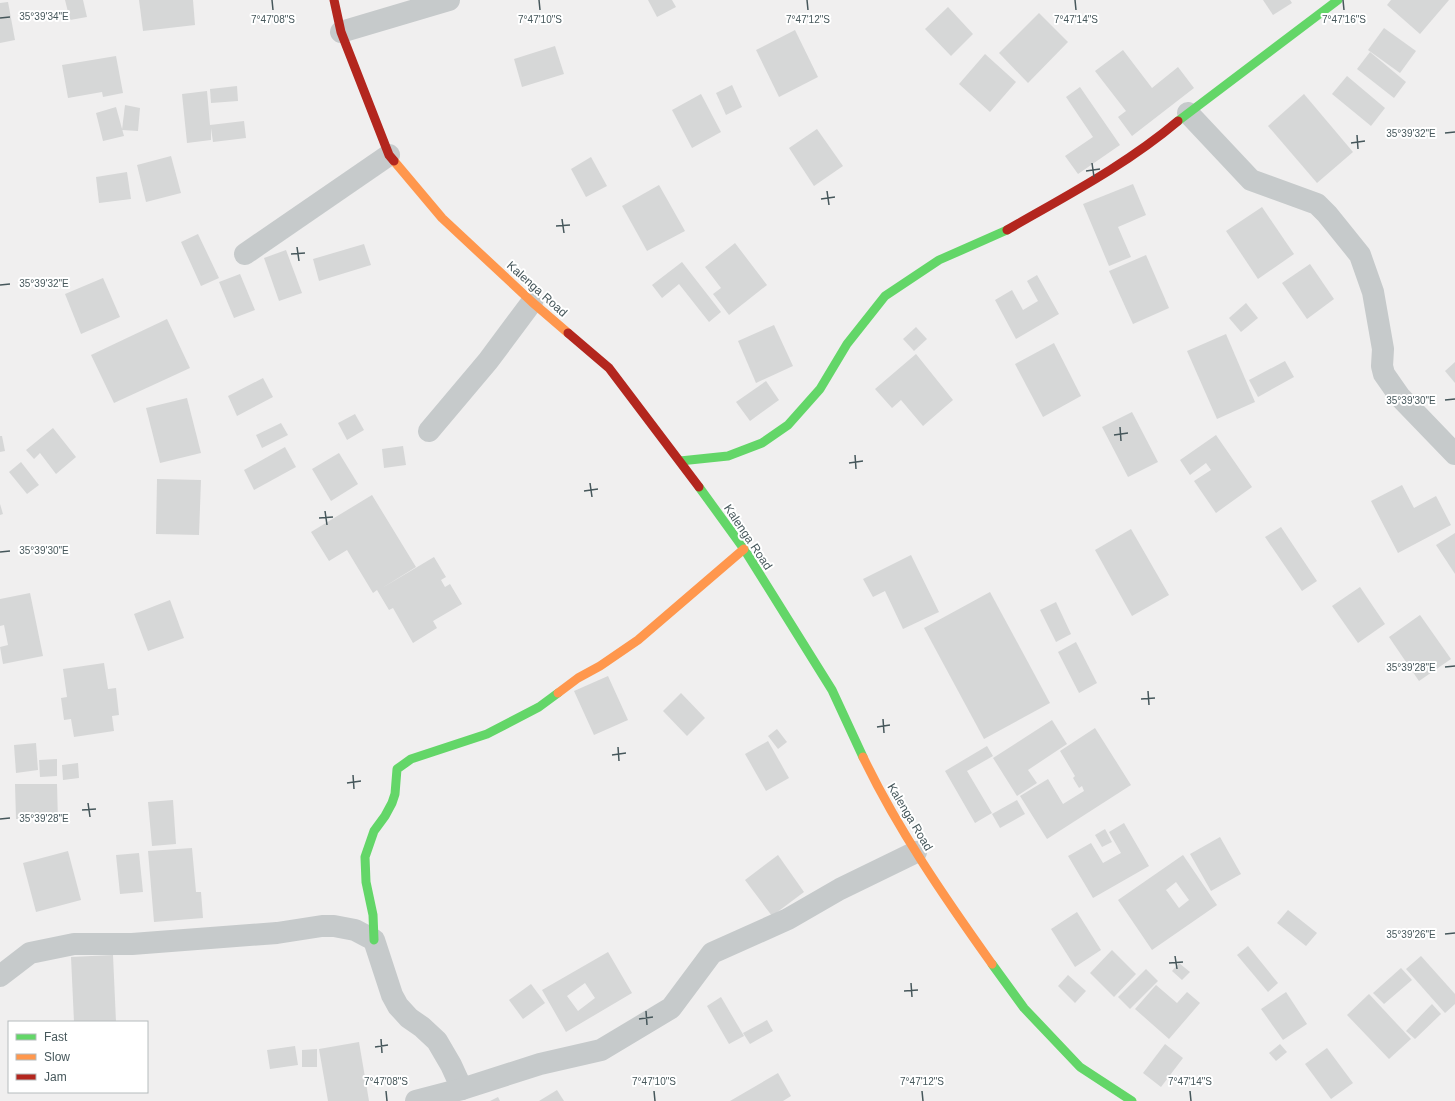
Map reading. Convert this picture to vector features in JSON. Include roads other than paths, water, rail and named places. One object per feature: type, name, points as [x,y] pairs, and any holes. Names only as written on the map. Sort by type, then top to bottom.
[{"type":"street","name":"Kalenga Road","points":[[334,0],[341,32],[389,156],[442,218],[532,302],[609,368],[680,461],[744,549],[832,690],[874,781],[916,852],[963,922],[1024,1008],[1080,1067],[1132,1101]]},
{"type":"street","points":[[341,32],[449,0]]},
{"type":"street","points":[[680,461],[728,456],[762,443],[788,425],[820,390],[847,344],[885,296],[939,260],[1007,230],[1117,167],[1157,139],[1188,113],[1338,0]]},
{"type":"street","points":[[1188,113],[1251,180],[1317,204],[1360,255],[1373,292],[1383,349],[1382,366],[1384,374],[1400,397],[1455,454]]},
{"type":"street","points":[[244,254],[389,156]]},
{"type":"street","points":[[429,431],[488,361],[532,302]]},
{"type":"street","points":[[462,1089],[451,1065],[437,1041],[422,1027],[409,1018],[398,1006],[392,995],[384,966],[374,940],[373,915],[366,882],[365,858],[374,831],[392,803],[395,794],[397,769],[411,759],[487,734],[539,706],[578,678],[600,666],[638,640],[744,549]]},
{"type":"street","points":[[416,1101],[462,1089],[540,1064],[600,1050],[671,1008],[712,953],[788,919],[840,889],[916,852]]},
{"type":"street","points":[[0,976],[30,953],[74,944],[132,944],[277,933],[322,926],[334,926],[355,930],[374,940]]}]
